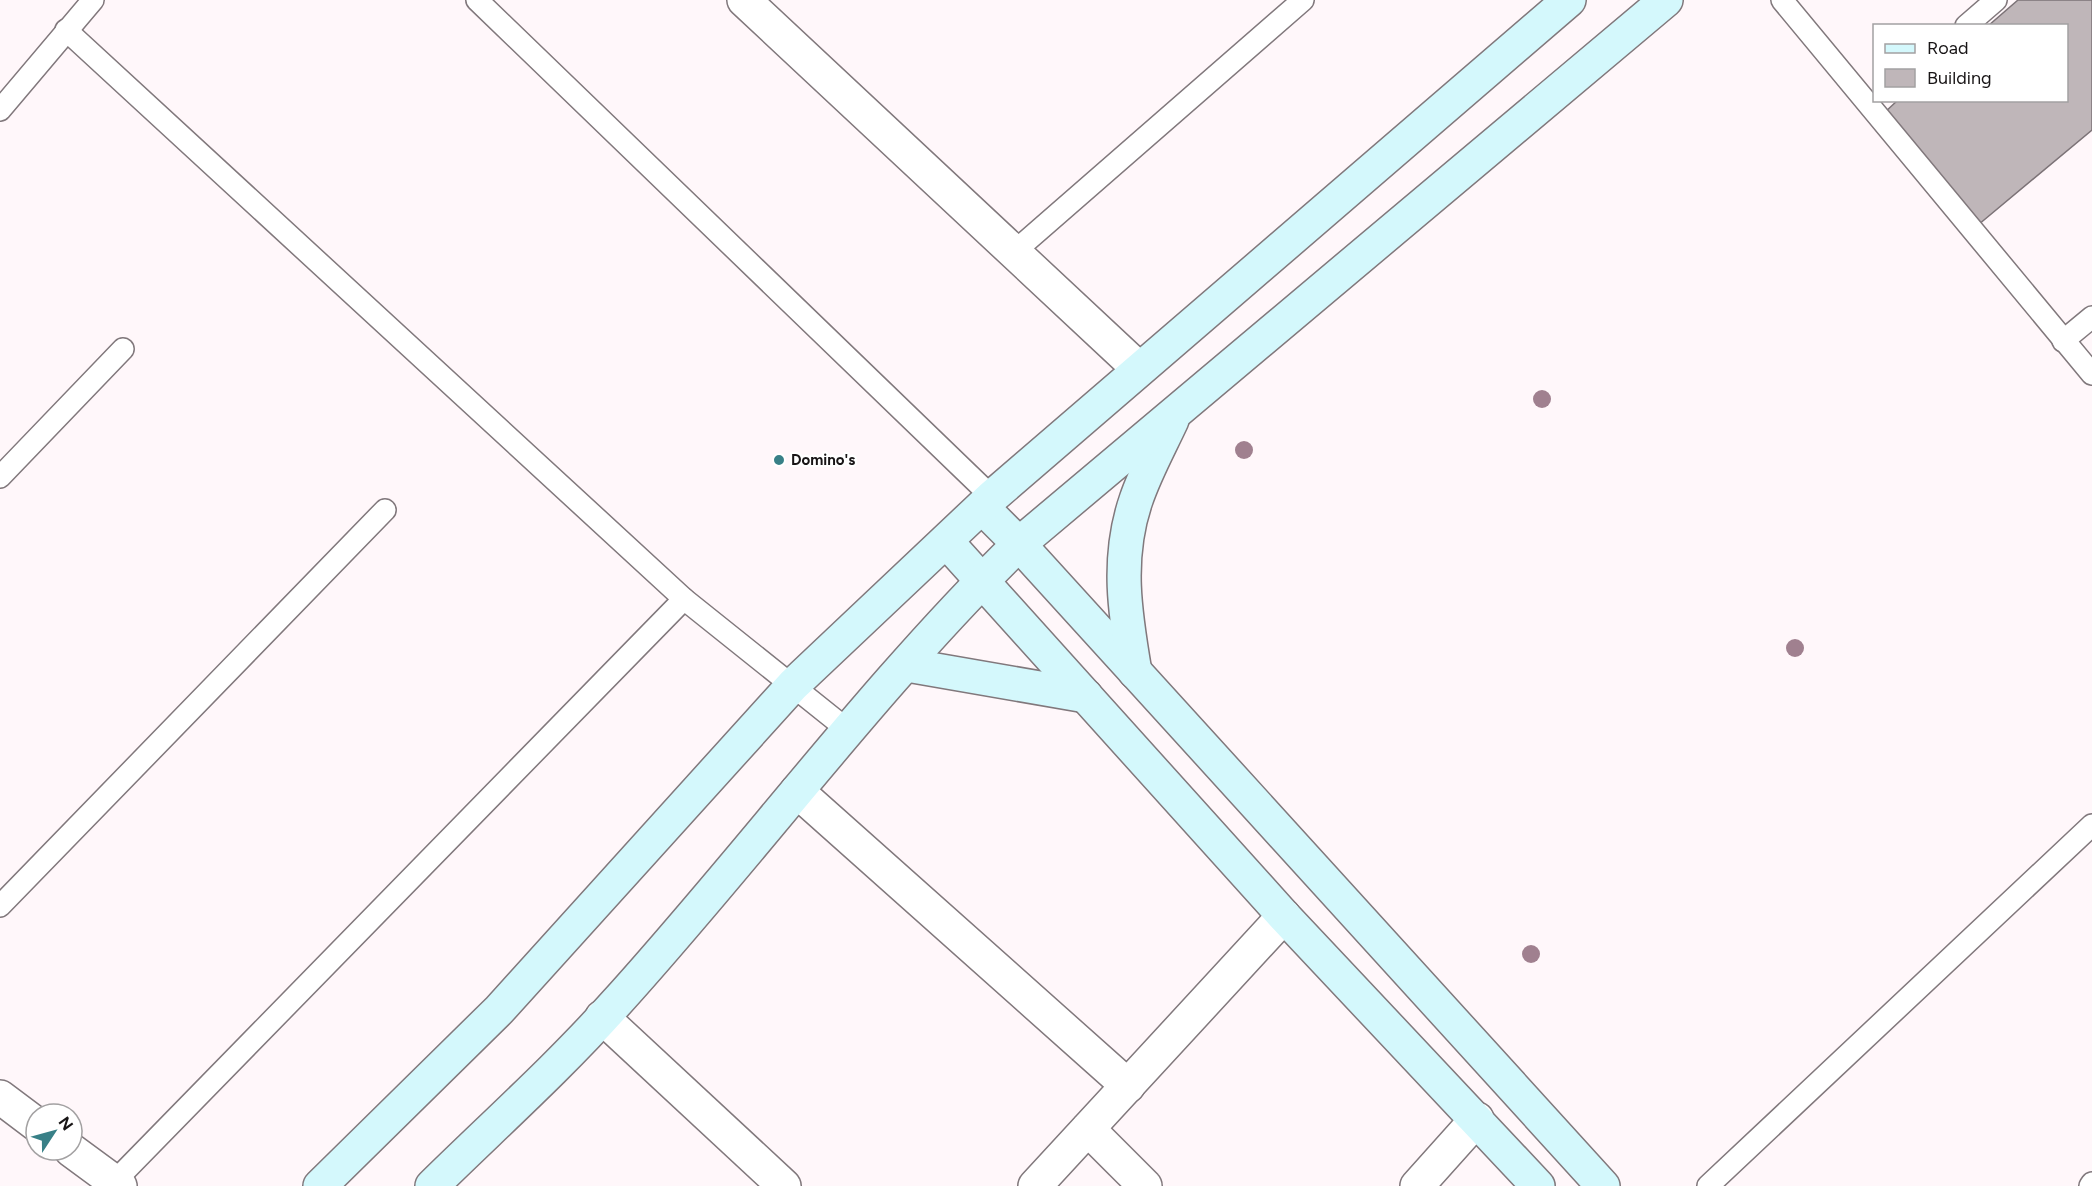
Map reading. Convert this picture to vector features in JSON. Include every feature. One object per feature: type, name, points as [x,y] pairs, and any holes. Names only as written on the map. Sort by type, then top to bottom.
[{"type":"street","points":[[744,0],[1139,369]]},
{"type":"street","points":[[320,1186],[499,1010],[793,686],[987,502],[1569,0]]},
{"type":"street","points":[[432,1186],[603,1017],[907,665],[982,580],[1019,544],[1666,0]]},
{"type":"street","points":[[1135,672],[1124,604],[1123,562],[1127,534],[1136,500],[1175,413]]},
{"type":"street","points":[[987,502],[1019,544],[1603,1186]]},
{"type":"street","points":[[946,541],[1284,916],[1538,1186]]},
{"type":"street","points":[[907,665],[1086,696]]},
{"type":"street","points":[[797,791],[1128,1086]]},
{"type":"street","points":[[1035,1186],[1284,916]]},
{"type":"street","points":[[603,1017],[784,1186]]},
{"type":"street","points":[[0,1097],[24,1115]]},
{"type":"street","points":[[1417,1186],[1477,1119]]},
{"type":"street","points":[[1088,1129],[1145,1186]]},
{"type":"street","points":[[84,1160],[117,1184]]},
{"type":"lane","points":[[0,110],[93,0]]},
{"type":"lane","points":[[477,0],[987,502]]},
{"type":"lane","points":[[1014,252],[1303,0]]},
{"type":"lane","points":[[1782,0],[1873,104],[2092,374]]},
{"type":"lane","points":[[1968,24],[1996,0]]},
{"type":"lane","points":[[66,30],[684,599],[849,731]]},
{"type":"lane","points":[[2063,341],[2092,317]]},
{"type":"lane","points":[[0,477],[123,349]]},
{"type":"lane","points":[[0,906],[385,510]]},
{"type":"lane","points":[[117,1184],[684,599]]},
{"type":"lane","points":[[1708,1186],[2092,825]]},
{"type":"building","points":[[2018,0],[2092,0],[2092,130],[1978,225],[1884,113],[1896,102],[2068,102],[2068,24],[1990,24]]},
{"type":"place","name":"Domino's","points":[[779,460]]}]
